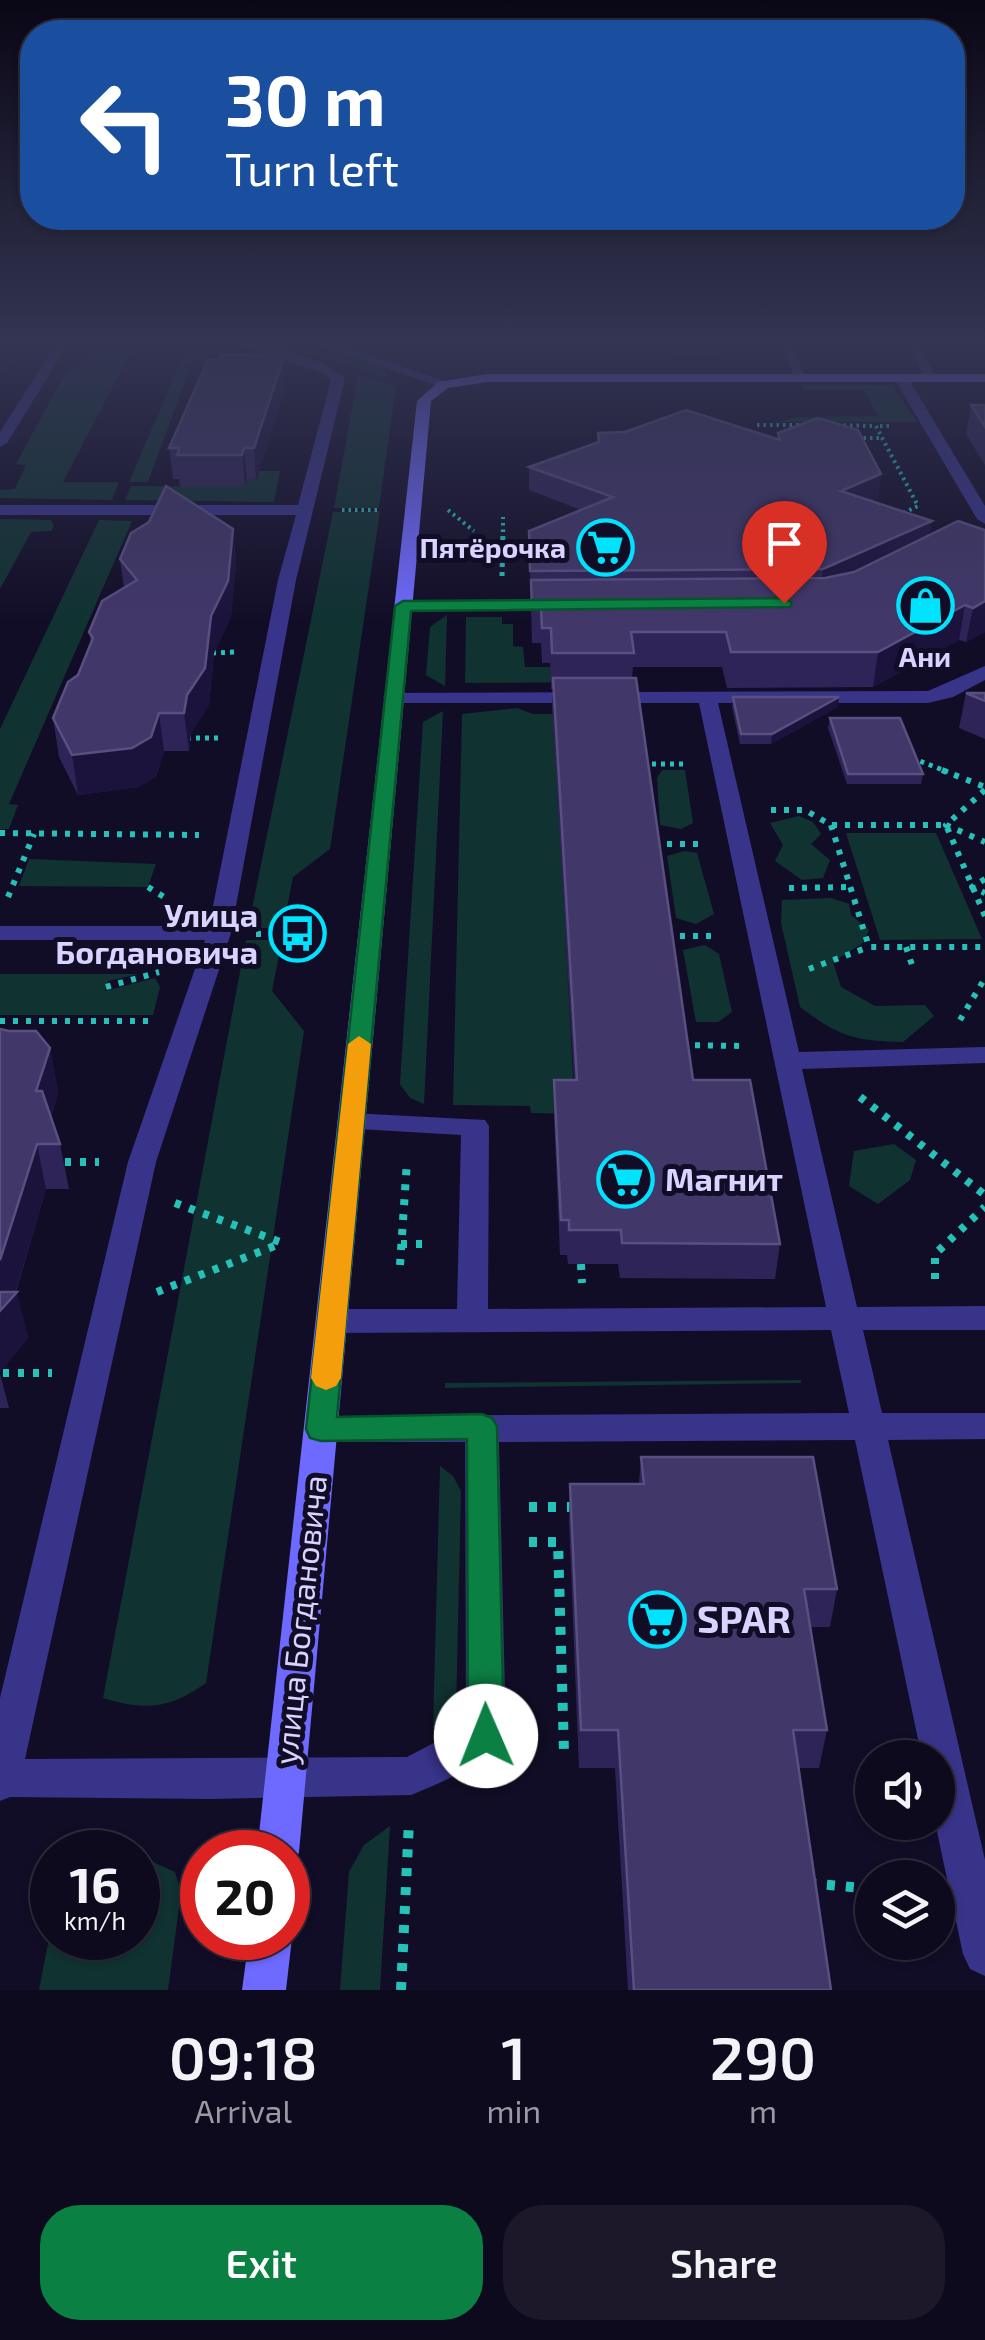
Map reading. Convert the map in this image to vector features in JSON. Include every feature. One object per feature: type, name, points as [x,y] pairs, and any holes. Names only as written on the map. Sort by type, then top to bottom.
[{"type":"street","points":[[324,437],[287,580],[220,933],[142,1162],[0,1780],[411,1776],[486,1736],[482,1426]]},
{"type":"street","name":"улица Богдановича","points":[[280,1830],[420,437]]},
{"type":"street","points":[[936,437],[985,519]]},
{"type":"street","points":[[0,510],[306,510]]},
{"type":"street","points":[[403,606],[577,605]]},
{"type":"street","points":[[393,698],[928,697],[946,694],[985,672]]},
{"type":"street","points":[[707,697],[868,1426],[979,1896],[985,1954]]},
{"type":"street","points":[[0,934],[220,933]]},
{"type":"street","points":[[788,1054],[985,1056]]},
{"type":"street","points":[[351,1122],[474,1126],[472,1320]]},
{"type":"street","points":[[332,1321],[985,1318]]},
{"type":"street","points":[[321,1429],[985,1426]]},
{"type":"street","points":[[264,1990],[267,1960]]},
{"type":"path","points":[[847,438],[882,438],[918,506],[900,514]]},
{"type":"path","points":[[446,508],[474,531]]},
{"type":"path","points":[[502,606],[503,518]]},
{"type":"path","points":[[906,747],[910,757],[985,789],[946,825]]},
{"type":"path","points":[[732,809],[806,810],[831,825],[946,825],[985,842]]},
{"type":"path","points":[[831,825],[868,947]]},
{"type":"path","points":[[946,825],[985,916]]},
{"type":"path","points":[[0,833],[240,836]]},
{"type":"path","points":[[1,913],[34,834]]},
{"type":"path","points":[[972,887],[985,880]]},
{"type":"path","points":[[750,889],[852,887]]},
{"type":"path","points":[[972,887],[985,894]]},
{"type":"path","points":[[666,936],[760,936]]},
{"type":"path","points":[[772,983],[868,947],[985,948]]},
{"type":"path","points":[[906,947],[914,970]]},
{"type":"path","points":[[106,987],[158,972]]},
{"type":"path","points":[[0,1021],[161,1020]]},
{"type":"path","points":[[681,1046],[788,1054],[866,1099],[985,1194]]},
{"type":"path","points":[[400,1265],[409,1124]]},
{"type":"path","points":[[105,1312],[282,1243],[137,1188]]},
{"type":"path","points":[[935,1318],[936,1254],[985,1207]]},
{"type":"path","points":[[401,1244],[433,1244]]},
{"type":"path","points":[[581,1264],[582,1287]]},
{"type":"path","points":[[526,1488],[528,1542],[558,1542],[564,1752]]},
{"type":"path","points":[[585,1495],[586,1522]]},
{"type":"path","points":[[526,1507],[586,1508]]},
{"type":"path","points":[[401,1990],[411,1776]]},
{"type":"path","points":[[802,1882],[855,1887]]},
{"type":"green space","points":[[31,437],[87,437],[63,482],[119,482],[112,500],[0,498],[0,490],[15,489],[26,465],[16,464]]},
{"type":"green space","points":[[148,437],[165,437],[148,482],[129,482]]},
{"type":"green space","points":[[347,437],[389,437],[379,508],[334,508]]},
{"type":"green space","points":[[259,471],[280,471],[274,502],[125,500],[131,486],[244,487],[247,479],[257,479]]},
{"type":"green space","points":[[380,511],[330,849],[293,877],[283,928],[248,928],[333,512]]},
{"type":"green space","points":[[0,519],[51,520],[54,526],[51,531],[31,532],[0,589]]},
{"type":"green space","points":[[99,520],[132,521],[9,804],[18,805],[9,829],[0,829],[0,729]]},
{"type":"green space","points":[[447,615],[445,686],[426,675],[430,627]]},
{"type":"green space","points":[[466,617],[502,617],[502,624],[513,624],[513,646],[523,647],[525,667],[564,667],[596,682],[465,683]]},
{"type":"green space","points":[[517,708],[533,714],[554,714],[575,1114],[531,1113],[530,1106],[453,1105],[462,714]]},
{"type":"green space","points":[[443,711],[424,1104],[410,1098],[400,1084],[423,722]]},
{"type":"green space","points":[[662,770],[685,770],[693,823],[681,829],[660,825],[657,778]]},
{"type":"green space","points":[[799,816],[813,822],[821,834],[811,844],[830,860],[823,878],[802,880],[775,861],[783,845],[770,823]]},
{"type":"green space","points":[[846,833],[936,833],[982,939],[880,940]]},
{"type":"green space","points":[[684,851],[697,853],[714,914],[696,924],[676,918],[667,856]]},
{"type":"green space","points":[[29,859],[156,864],[148,887],[19,886]]},
{"type":"green space","points":[[831,898],[849,904],[851,915],[869,930],[863,943],[833,962],[841,987],[875,1006],[925,1005],[934,1016],[903,1042],[847,1035],[800,1007],[781,923],[782,900]]},
{"type":"green space","points":[[246,940],[282,940],[272,991],[304,1031],[206,1683],[168,1703],[132,1705],[103,1698]]},
{"type":"green space","points":[[705,945],[719,954],[732,1012],[718,1022],[696,1022],[683,950]]},
{"type":"green space","points":[[0,974],[139,974],[108,981],[105,991],[155,978],[160,987],[153,1015],[0,1015]]},
{"type":"green space","points":[[894,1144],[916,1160],[910,1180],[878,1204],[849,1186],[854,1151]]},
{"type":"green space","points":[[445,1383],[801,1383],[445,1388]]},
{"type":"green space","points":[[440,1466],[453,1476],[461,1491],[456,1712],[449,1724],[433,1728]]},
{"type":"green space","points":[[390,1826],[380,1990],[340,1990],[349,1872],[364,1845]]},
{"type":"green space","points":[[160,1865],[175,1872],[180,1900],[168,1990],[39,1990],[45,1960],[160,1960]]},
{"type":"building","points":[[174,437],[258,437],[254,448],[244,448],[242,455],[177,455],[180,448],[169,448]]},
{"type":"building","points":[[598,437],[780,440],[779,437],[862,437],[881,474],[841,491],[932,521],[823,569],[530,571],[529,531],[613,497],[529,467],[599,442]]},
{"type":"building","points":[[166,486],[233,529],[228,581],[211,616],[205,668],[187,695],[184,713],[159,713],[151,737],[132,748],[72,755],[53,718],[68,682],[78,675],[102,601],[137,580],[120,559],[131,533],[149,522]]},
{"type":"building","points":[[958,521],[985,530],[985,601],[973,608],[965,605],[878,652],[731,652],[726,632],[631,632],[634,653],[552,653],[551,628],[542,628],[541,608],[532,608],[531,580],[825,578],[854,572]]},
{"type":"building","points":[[553,678],[636,678],[693,1080],[750,1080],[780,1244],[622,1243],[621,1230],[569,1230],[569,1220],[561,1220],[554,1080],[577,1080]]},
{"type":"building","points":[[966,693],[985,693],[985,701]]},
{"type":"building","points":[[733,697],[839,697],[772,734],[741,734]]},
{"type":"building","points":[[830,718],[900,718],[923,774],[848,774]]},
{"type":"building","points":[[0,1029],[36,1031],[50,1048],[36,1091],[42,1091],[60,1144],[37,1144],[0,1260]]},
{"type":"building","points":[[0,1292],[17,1292],[0,1311]]},
{"type":"building","points":[[641,1457],[813,1457],[837,1589],[804,1589],[827,1730],[793,1730],[831,1990],[634,1990],[618,1730],[581,1730],[570,1484],[644,1484]]},
{"type":"slow traffic","points":[[326,1378],[359,1044]]},
{"type":"place","name":"Пятёрочка","points":[[605,548]]},
{"type":"place","name":"Ани","points":[[925,606]]},
{"type":"place","name":"Улица Богдановича","points":[[297,934]]},
{"type":"place","name":"Магнит","points":[[626,1180]]},
{"type":"place","name":"SPAR","points":[[658,1620]]},
{"type":"route","points":[[486,1736],[482,1426],[321,1429],[403,606],[784,603]]}]
